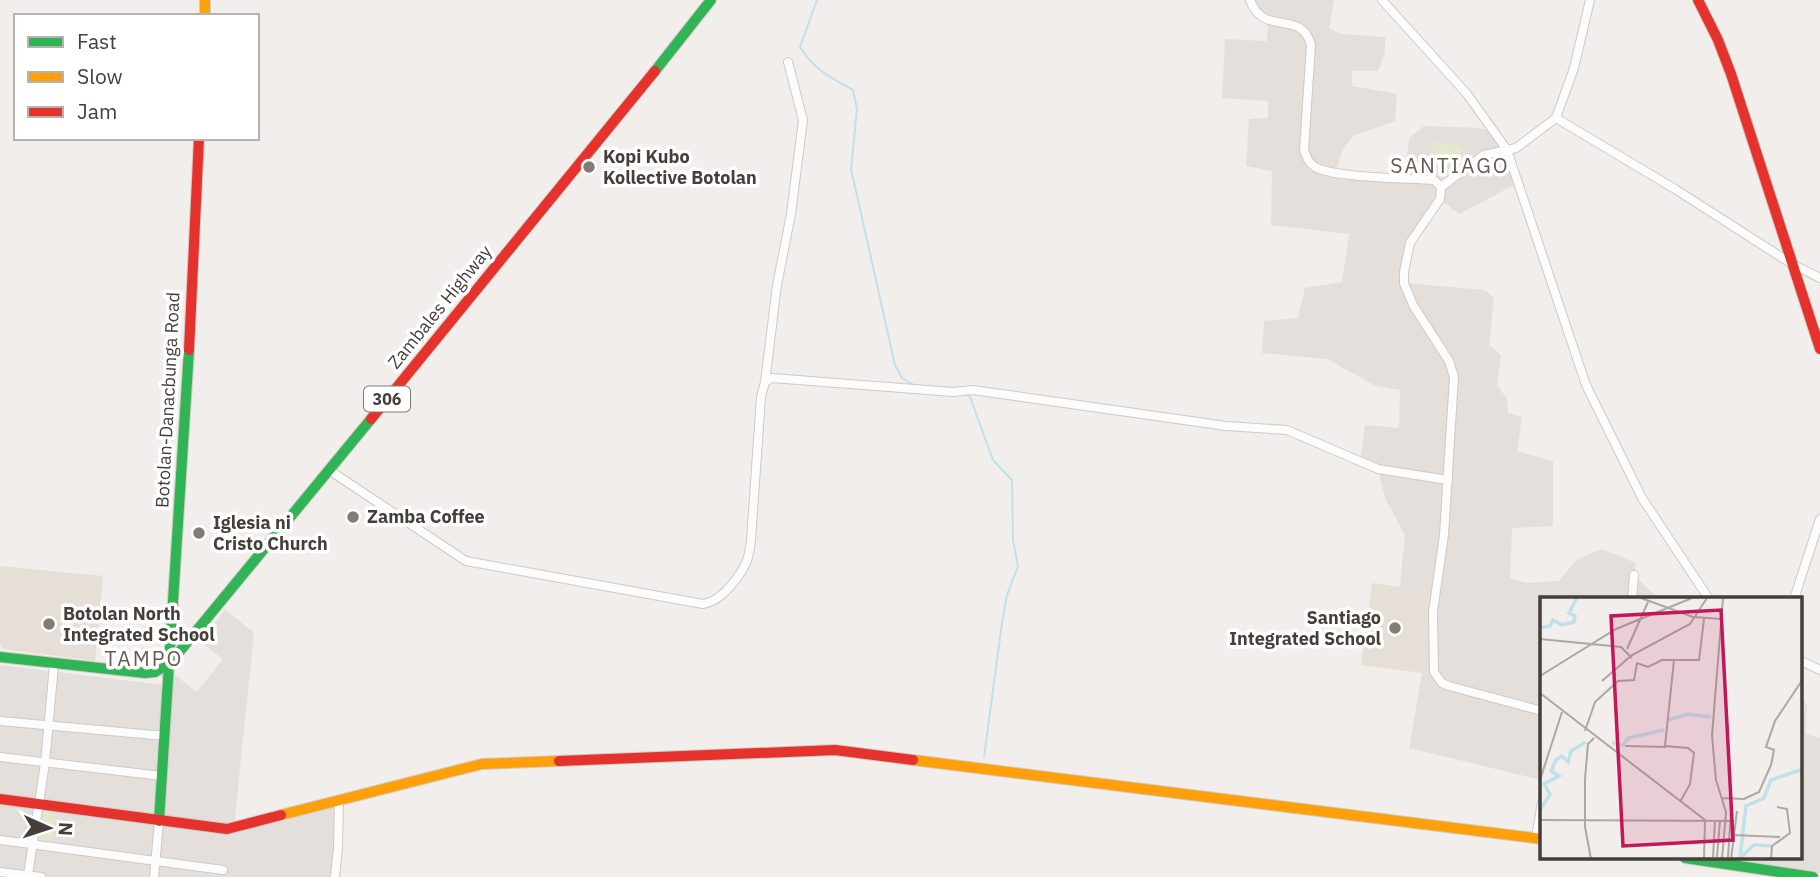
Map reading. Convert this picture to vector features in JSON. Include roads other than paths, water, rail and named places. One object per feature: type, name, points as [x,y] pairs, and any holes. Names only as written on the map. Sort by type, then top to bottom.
[{"type":"street","name":"Zambales Highway","points":[[170,663],[610,128],[711,0]]},
{"type":"street","points":[[1250,0],[1261,17],[1304,29],[1309,38],[1311,45],[1304,150],[1315,167],[1335,172],[1434,180],[1441,187]]},
{"type":"street","points":[[1382,0],[1466,94],[1507,150],[1586,385],[1642,498],[1708,597]]},
{"type":"street","points":[[1540,710],[1449,686],[1442,683],[1434,672],[1433,612],[1444,535],[1454,377],[1449,361],[1413,305],[1404,283],[1404,272],[1410,243],[1440,199],[1441,187],[1484,155],[1507,150],[1528,141],[1556,118],[1574,68],[1590,0]]},
{"type":"street","points":[[1698,0],[1731,74],[1820,349]]},
{"type":"street","points":[[329,470],[466,561],[696,603],[709,603],[729,587],[748,559],[761,397],[777,285],[791,214],[803,121],[788,62]]},
{"type":"street","points":[[1556,118],[1675,189],[1792,264],[1820,278]]},
{"type":"street","name":"Botolan-Danacbunga Road","points":[[159,821],[188,373],[199,140]]},
{"type":"street","points":[[765,382],[772,378],[985,391],[1226,426],[1287,430],[1378,469],[1448,480]]},
{"type":"street","points":[[1795,597],[1820,519]]},
{"type":"street","points":[[1632,597],[1634,575]]},
{"type":"street","points":[[0,657],[145,673],[155,672],[170,663]]},
{"type":"street","points":[[1802,661],[1820,670]]},
{"type":"street","points":[[28,875],[45,763],[54,665]]},
{"type":"street","points":[[0,721],[165,736]]},
{"type":"street","points":[[0,799],[227,830],[482,764],[835,750],[1539,839]]},
{"type":"street","points":[[0,757],[162,776]]},
{"type":"street","points":[[335,877],[339,801]]},
{"type":"street","points":[[154,877],[159,821]]},
{"type":"street","points":[[0,840],[223,870]]},
{"type":"street","points":[[1713,860],[1756,863],[1813,877]]},
{"type":"street","points":[[203,867],[203,877]]},
{"type":"street","points":[[0,872],[41,877]]},
{"type":"waterway","points":[[817,0],[800,47],[817,68],[853,90],[857,109],[851,170],[895,365],[902,378],[914,385]]},
{"type":"waterway","points":[[920,386],[956,388]]},
{"type":"waterway","points":[[967,395],[993,460],[1012,480],[1013,540],[1018,566],[1007,595],[1002,623],[984,757]]},
{"type":"place","name":"Kopi Kubo Kollective Botolan","points":[[589,167]]},
{"type":"place","name":"Zamba Coffee","points":[[353,517]]},
{"type":"place","name":"Iglesia ni Cristo Church","points":[[199,533]]},
{"type":"place","name":"Botolan North Integrated School","points":[[49,624]]},
{"type":"place","name":"Santiago Integrated School","points":[[1395,628]]},
{"type":"district","name":"SANTIAGO","points":[[1450,166]]},
{"type":"district","name":"TAMPO","points":[[144,659]]}]
